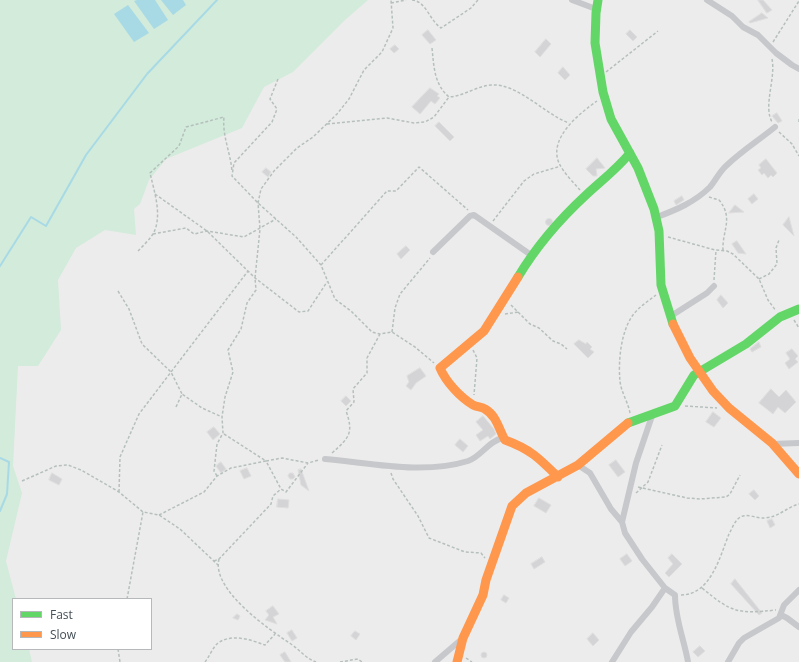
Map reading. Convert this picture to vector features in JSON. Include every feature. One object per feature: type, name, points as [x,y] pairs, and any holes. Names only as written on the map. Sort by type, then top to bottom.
[{"type":"street","points":[[572,0],[596,10]]},
{"type":"street","points":[[598,0],[596,10],[600,76],[604,97],[611,119],[630,153],[650,197],[657,218],[661,234],[660,273],[662,290],[680,340],[700,372],[729,408],[753,425],[799,474]]},
{"type":"street","points":[[707,0],[732,16],[743,27],[758,35],[792,66],[799,69]]},
{"type":"street","points":[[657,218],[690,202],[702,194],[726,166],[775,127]]},
{"type":"street","points":[[503,438],[500,426],[485,409],[473,404],[453,388],[443,375],[440,368],[477,338],[505,300],[531,255],[585,196],[621,164],[630,153]]},
{"type":"street","points":[[433,252],[470,216],[474,215],[531,255]]},
{"type":"street","points":[[671,316],[707,293],[714,286]]},
{"type":"street","points":[[457,662],[463,638],[483,595],[486,580],[512,506],[526,493],[578,465],[597,450],[622,426],[632,420],[675,406],[694,375],[746,344],[780,317],[799,309]]},
{"type":"street","points":[[622,522],[638,456],[653,413]]},
{"type":"street","points":[[325,459],[415,468],[467,461],[475,457],[492,442],[503,438],[524,447],[537,456],[558,477]]},
{"type":"street","points":[[772,444],[799,444]]},
{"type":"street","points":[[578,465],[590,473],[611,509],[622,522],[625,534],[632,546],[665,588],[675,595],[676,616],[686,649],[688,662]]},
{"type":"street","points":[[612,662],[631,632],[652,607],[665,588]]},
{"type":"street","points":[[728,662],[736,647],[744,638],[776,620],[788,600],[799,590]]},
{"type":"street","points":[[782,612],[799,627]]},
{"type":"street","points":[[435,662],[463,638]]},
{"type":"path","points":[[217,476],[214,470],[217,444],[223,433],[222,417],[225,397],[233,372],[228,350],[241,329],[247,303],[256,290],[255,278],[260,229],[258,203],[261,189],[274,171],[297,148],[314,137],[337,114],[349,99],[364,70],[375,61],[387,44],[393,28],[391,1],[406,0]]},
{"type":"path","points":[[412,0],[421,4],[441,28],[471,8],[478,0]]},
{"type":"path","points":[[799,1],[770,47],[774,65],[769,117],[775,127],[792,144],[799,156]]},
{"type":"path","points":[[600,76],[658,31]]},
{"type":"path","points":[[432,48],[434,73],[440,88],[449,97]]},
{"type":"path","points":[[232,176],[234,163],[272,122],[276,109],[270,100],[278,79]]},
{"type":"path","points":[[327,124],[388,118],[414,123],[425,122],[434,117],[449,97],[490,85],[502,86],[516,91],[561,120],[569,123]]},
{"type":"path","points":[[585,196],[558,162],[558,146],[569,123],[604,97]]},
{"type":"path","points":[[138,251],[153,234],[157,217],[155,194],[150,173],[179,146],[186,127],[224,117],[222,129],[231,159],[232,176],[258,203],[296,237],[321,265],[335,299],[351,311],[368,329],[380,334],[392,332],[415,347],[440,368]]},
{"type":"path","points":[[799,119],[799,124]]},
{"type":"path","points":[[490,226],[524,181],[534,174],[561,166]]},
{"type":"path","points":[[321,265],[387,192],[396,191],[419,167],[474,215]]},
{"type":"path","points":[[155,194],[207,231],[255,278],[300,312],[308,311],[328,281]]},
{"type":"path","points":[[702,194],[719,200],[728,216],[727,226],[722,238],[723,250]]},
{"type":"path","points":[[153,234],[186,228],[194,234],[207,231],[244,237],[276,219]]},
{"type":"path","points":[[661,234],[733,254],[759,279],[768,300],[780,317]]},
{"type":"path","points":[[759,279],[769,274],[777,264],[776,248],[779,240]]},
{"type":"path","points":[[714,286],[716,250]]},
{"type":"path","points":[[392,332],[395,308],[400,294],[429,262],[433,252]]},
{"type":"path","points":[[119,492],[120,457],[139,414],[248,271]]},
{"type":"path","points":[[632,420],[620,382],[620,361],[627,324],[633,315],[662,290]]},
{"type":"path","points":[[118,291],[129,309],[142,344],[170,372],[182,394],[202,408],[222,417]]},
{"type":"path","points":[[505,300],[530,324],[539,328],[553,341],[561,344],[567,349]]},
{"type":"path","points":[[494,316],[519,312]]},
{"type":"path","points":[[790,313],[799,328]]},
{"type":"path","points":[[159,515],[204,492],[217,476],[231,468],[282,458],[308,463],[325,459],[344,443],[351,431],[346,410],[354,402],[354,389],[367,373],[367,358],[380,334]]},
{"type":"path","points":[[477,358],[474,395],[477,401],[485,409]]},
{"type":"path","points":[[176,407],[182,394]]},
{"type":"path","points":[[675,406],[729,408]]},
{"type":"path","points":[[223,433],[266,461],[281,489],[286,492],[308,463]]},
{"type":"path","points":[[627,501],[643,488],[652,472],[662,445]]},
{"type":"path","points":[[390,465],[393,479],[418,516],[429,538],[465,552],[481,554],[492,564]]},
{"type":"path","points":[[22,481],[56,466],[68,466],[81,470],[119,492],[143,512],[159,515],[180,529],[218,565]]},
{"type":"path","points":[[631,486],[687,498],[726,497],[730,494],[740,475]]},
{"type":"path","points":[[214,561],[219,559],[271,504],[273,496],[281,489]]},
{"type":"path","points":[[675,595],[684,595],[696,592],[702,588],[721,556],[739,518],[744,516],[765,518],[778,516],[799,504]]},
{"type":"path","points":[[127,598],[143,512]]},
{"type":"path","points":[[219,559],[218,565],[222,581],[246,610],[308,659],[316,662]]},
{"type":"path","points":[[702,588],[716,600],[738,611],[746,613],[782,612]]},
{"type":"path","points":[[205,662],[218,644],[230,638],[246,639],[265,645],[275,634]]},
{"type":"path","points":[[118,650],[120,662]]},
{"type":"path","points":[[340,662],[358,659],[362,662]]},
{"type":"green space","points":[[0,0],[368,0],[345,20],[293,72],[264,87],[242,128],[166,159],[149,180],[140,204],[134,209],[136,235],[105,230],[76,248],[58,280],[61,330],[38,366],[18,366],[13,466],[22,493],[6,561],[16,598],[12,598],[12,650],[29,650],[32,662],[0,662]]},
{"type":"water","points":[[155,0],[168,20],[154,29],[134,1]]},
{"type":"water","points":[[161,0],[183,0],[186,5],[173,15]]},
{"type":"water","points":[[128,5],[149,33],[134,42],[114,14]]},
{"type":"building","points":[[758,0],[763,0],[772,10],[767,13]]},
{"type":"building","points":[[762,13],[768,18],[749,22]]},
{"type":"building","points":[[428,30],[436,40],[430,44],[422,35]]},
{"type":"building","points":[[630,30],[637,37],[633,41],[626,34]]},
{"type":"building","points":[[546,39],[551,44],[540,57],[535,52]]},
{"type":"building","points":[[395,45],[399,49],[394,53],[390,49]]},
{"type":"building","points":[[563,67],[570,75],[565,80],[558,73]]},
{"type":"building","points":[[430,88],[439,94],[437,96],[440,98],[435,104],[431,101],[420,114],[412,107]]},
{"type":"building","points":[[777,113],[782,121],[778,123],[772,116]]},
{"type":"building","points":[[439,122],[454,137],[450,141],[435,126]]},
{"type":"building","points":[[597,158],[605,168],[596,169],[597,176],[593,176],[586,169]]},
{"type":"building","points":[[766,159],[777,173],[773,177],[771,175],[768,178],[764,173],[762,175],[758,170],[761,168],[759,165]]},
{"type":"building","points":[[266,168],[271,172],[268,177],[262,172]]},
{"type":"building","points":[[754,194],[758,199],[752,204],[748,199]]},
{"type":"building","points":[[682,196],[684,200],[676,205],[674,201]]},
{"type":"building","points":[[735,205],[744,212],[729,213]]},
{"type":"building","points":[[789,217],[794,236],[783,225]]},
{"type":"building","points":[[549,219],[552,222],[549,225],[546,222]]},
{"type":"building","points":[[737,241],[746,254],[738,253],[732,244]]},
{"type":"building","points":[[406,246],[410,250],[401,259],[397,254]]},
{"type":"building","points":[[721,295],[728,303],[723,308],[717,300]]},
{"type":"building","points":[[579,340],[586,344],[587,342],[592,347],[590,349],[594,352],[588,358],[574,344]]},
{"type":"building","points":[[759,342],[761,347],[752,352],[750,349]]},
{"type":"building","points":[[792,349],[798,356],[795,359],[798,362],[789,369],[785,363],[790,359],[786,353]]},
{"type":"building","points":[[420,368],[426,376],[416,383],[411,390],[406,386],[409,382],[407,376]]},
{"type":"building","points":[[771,389],[779,397],[786,390],[796,402],[785,413],[778,407],[773,414],[759,403]]},
{"type":"building","points":[[346,396],[351,401],[346,406],[341,401]]},
{"type":"building","points":[[713,412],[721,418],[714,427],[706,422]]},
{"type":"building","points":[[483,416],[494,429],[496,434],[490,439],[488,436],[480,441],[476,435],[483,430],[476,422]]},
{"type":"building","points":[[214,427],[220,434],[213,440],[207,432]]},
{"type":"building","points":[[460,439],[468,446],[463,452],[455,445]]},
{"type":"building","points":[[616,460],[625,472],[618,477],[609,465]]},
{"type":"building","points":[[221,462],[226,469],[221,473],[216,466]]},
{"type":"building","points":[[247,468],[251,476],[244,479],[240,471]]},
{"type":"building","points":[[301,469],[309,491],[301,485],[298,470]]},
{"type":"building","points":[[52,473],[62,479],[59,485],[49,480]]},
{"type":"building","points":[[290,473],[293,473],[295,477],[293,479],[290,479],[288,476]]},
{"type":"building","points":[[754,490],[759,496],[755,500],[749,494]]},
{"type":"building","points":[[539,498],[551,505],[546,513],[534,506]]},
{"type":"building","points":[[278,499],[289,500],[288,508],[277,507]]},
{"type":"building","points":[[772,519],[775,525],[770,528],[767,521]]},
{"type":"building","points":[[627,554],[632,561],[625,566],[620,559]]},
{"type":"building","points":[[672,554],[682,564],[669,577],[665,573],[673,564],[668,558]]},
{"type":"building","points":[[542,557],[545,562],[534,569],[531,564]]},
{"type":"building","points":[[735,579],[762,613],[759,615],[731,584]]},
{"type":"building","points":[[504,595],[509,598],[506,603],[501,600]]},
{"type":"building","points":[[273,606],[279,614],[273,617],[277,624],[265,620],[269,615],[266,611]]},
{"type":"building","points":[[237,614],[240,616],[238,620],[233,618]]},
{"type":"building","points":[[292,630],[297,638],[292,641],[287,633]]},
{"type":"building","points":[[355,631],[360,634],[356,640],[351,636]]},
{"type":"building","points":[[593,633],[599,640],[593,646],[587,639]]},
{"type":"building","points":[[700,646],[705,651],[698,657],[693,652]]},
{"type":"building","points":[[285,652],[291,662],[285,662],[280,655]]},
{"type":"building","points":[[484,652],[487,655],[484,658],[481,655]]},
{"type":"waterway","points":[[0,266],[31,217],[46,226],[86,155],[147,74],[217,0]]},
{"type":"waterway","points":[[0,458],[9,462],[7,494],[0,511]]},
{"type":"traffic: fast","points":[[598,0],[595,43],[603,92],[611,119],[638,168],[654,209],[659,231],[661,285],[673,324]]},
{"type":"traffic: fast","points":[[518,277],[541,244],[576,204],[630,153]]},
{"type":"traffic: fast","points":[[628,423],[675,406],[694,375],[746,344],[780,317],[799,309]]},
{"type":"traffic: slow","points":[[518,277],[484,331],[440,368],[450,384],[463,398],[473,405],[485,409],[492,415],[505,440],[534,455],[558,477]]},
{"type":"traffic: slow","points":[[673,324],[690,358],[713,391],[729,408],[772,443],[799,474]]},
{"type":"traffic: slow","points":[[457,662],[463,638],[483,595],[486,580],[512,506],[526,493],[578,465],[628,423]]}]
